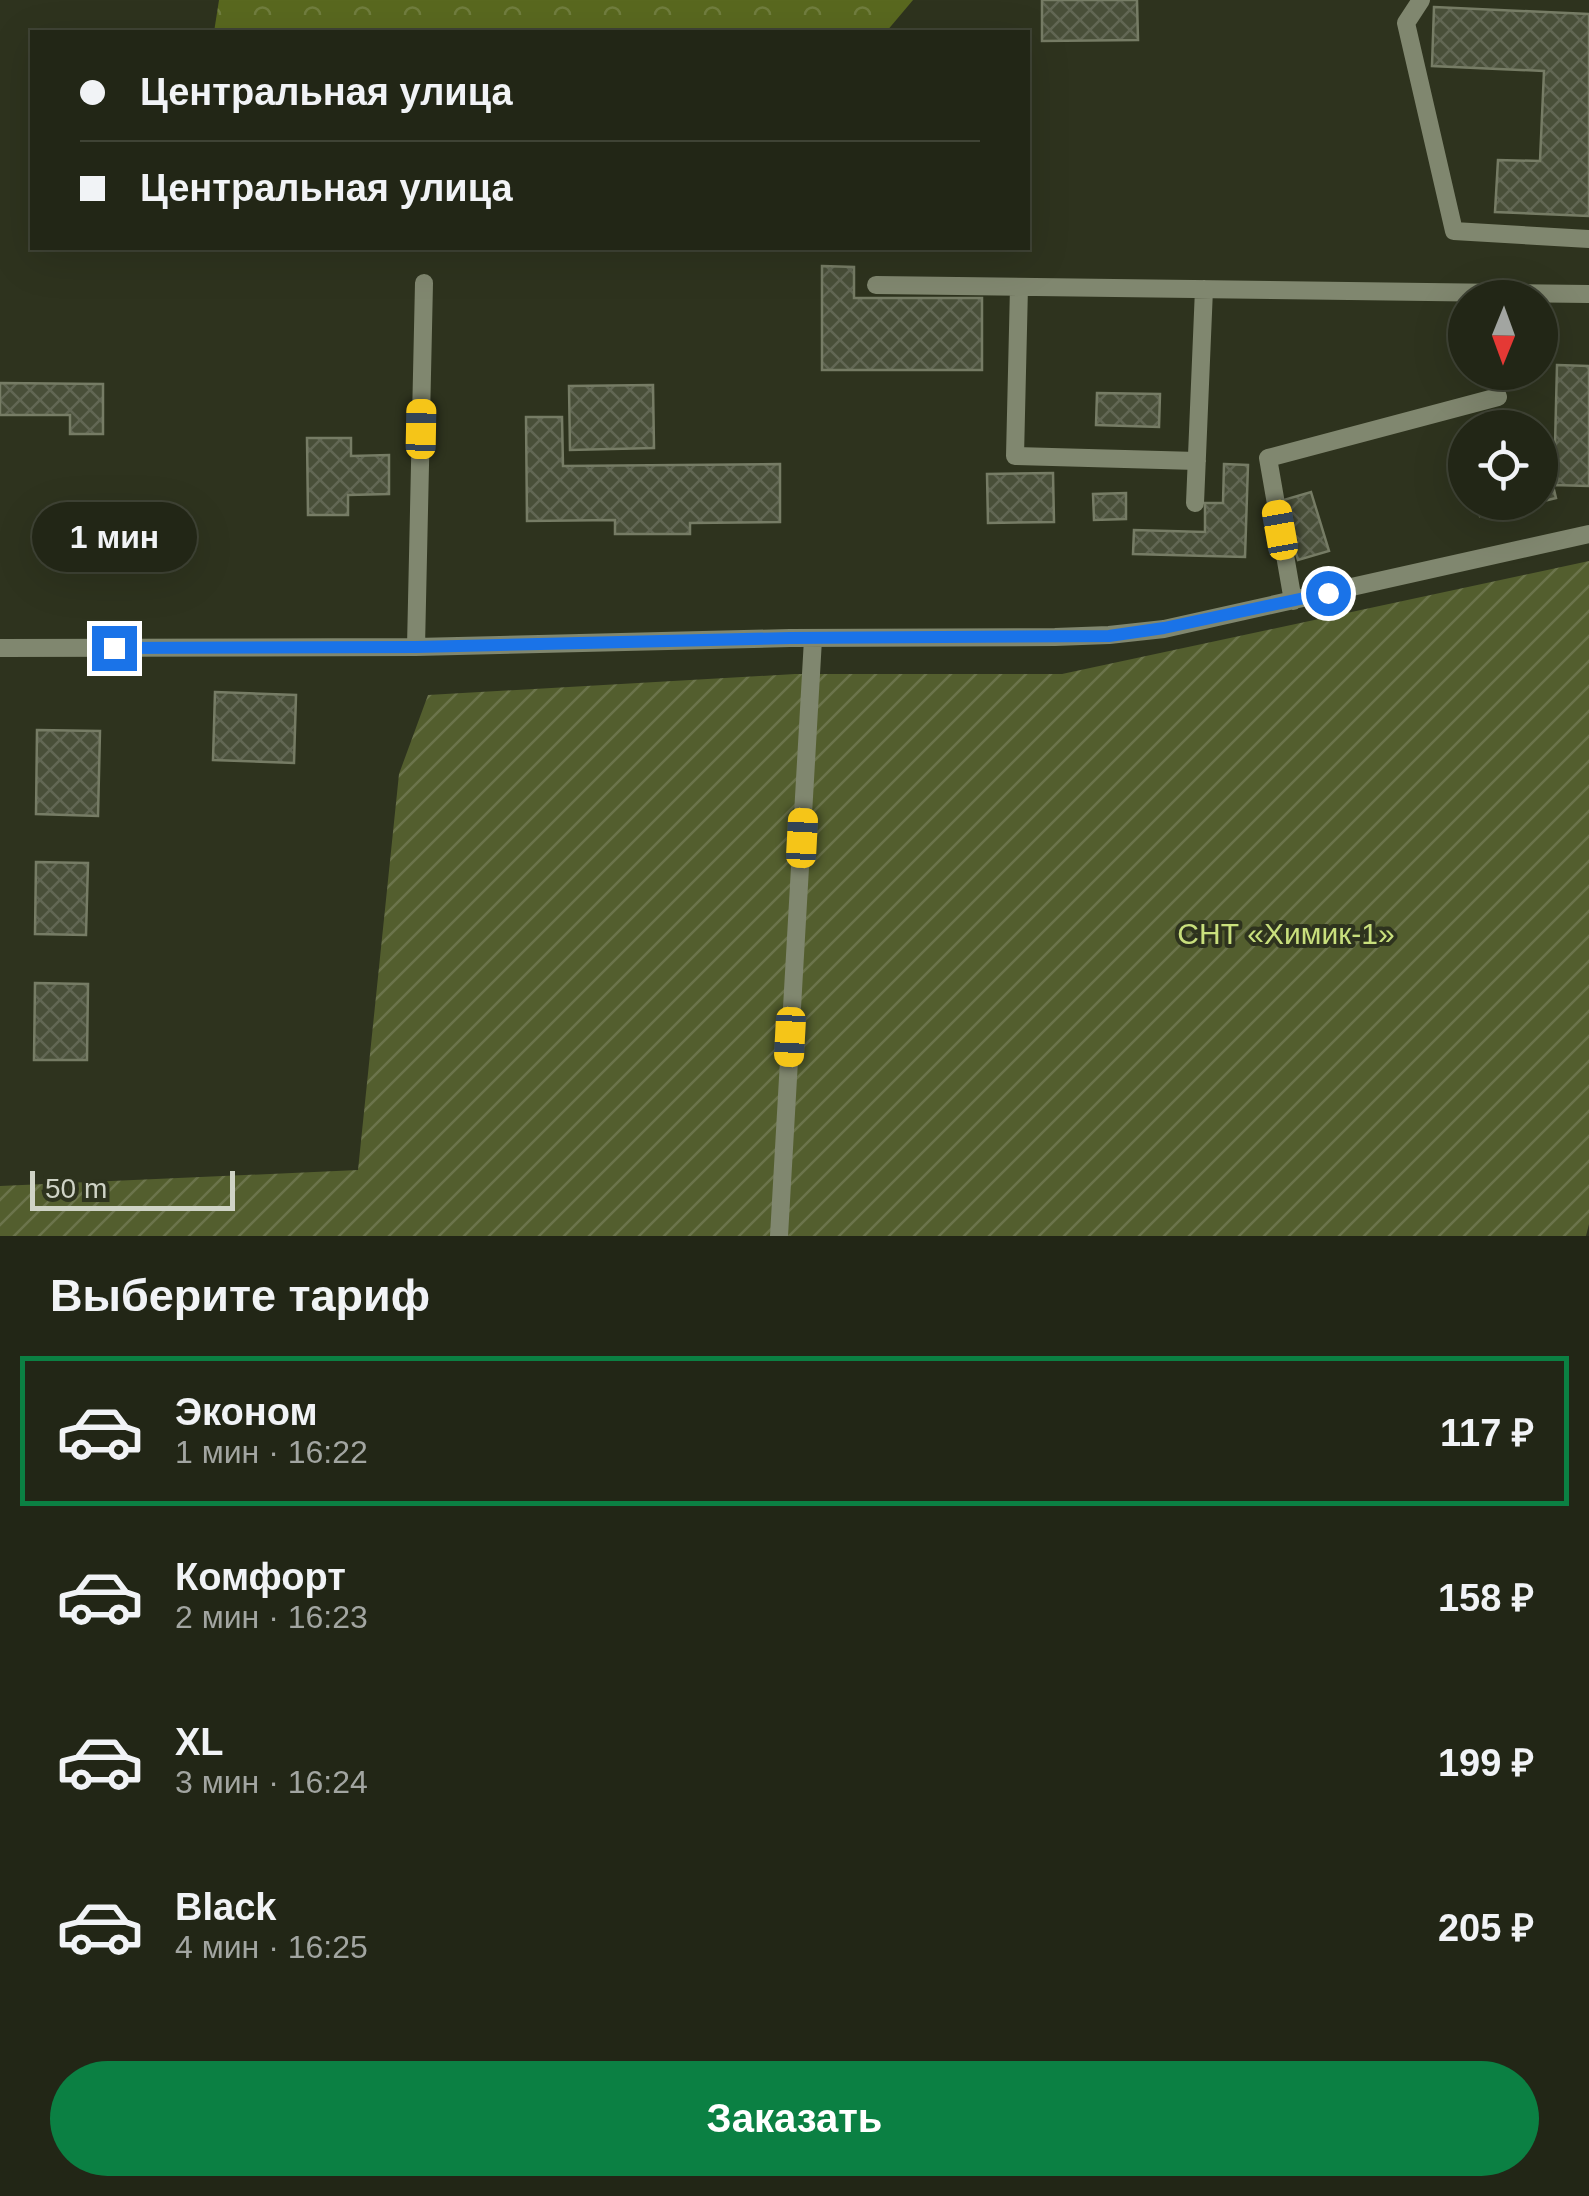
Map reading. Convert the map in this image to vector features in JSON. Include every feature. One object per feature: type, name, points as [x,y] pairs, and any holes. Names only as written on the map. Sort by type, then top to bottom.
[{"type":"street","points":[[1420,0],[1406,23],[1454,231],[1589,239]]},
{"type":"street","points":[[416,647],[424,283]]},
{"type":"street","points":[[876,285],[1589,294]]},
{"type":"street","points":[[1020,287],[1015,456],[1196,461]]},
{"type":"street","points":[[1195,503],[1204,289]]},
{"type":"street","points":[[1293,601],[1268,458],[1498,397]]},
{"type":"street","points":[[0,648],[416,647],[1109,636],[1293,601],[1589,534]]},
{"type":"street","points":[[778,1236],[813,639]]},
{"type":"green space","points":[[219,0],[913,0],[888,30],[214,30]]},
{"type":"green space","name":"СНТ «Химик-1»","points":[[1589,561],[1586,1236],[0,1236],[0,1186],[358,1170],[399,774],[428,695],[795,674],[1062,674]]},
{"type":"building","points":[[1042,0],[1137,0],[1138,40],[1042,41]]},
{"type":"building","points":[[1434,7],[1589,14],[1589,216],[1495,212],[1498,160],[1540,161],[1544,71],[1432,66]]},
{"type":"building","points":[[822,266],[854,267],[854,298],[982,298],[982,370],[822,370]]},
{"type":"building","points":[[1558,365],[1589,366],[1589,486],[1558,485]]},
{"type":"building","points":[[0,383],[103,384],[103,434],[70,434],[70,415],[0,415]]},
{"type":"building","points":[[653,385],[654,448],[570,450],[569,386]]},
{"type":"building","points":[[1097,393],[1160,394],[1159,427],[1096,425]]},
{"type":"building","points":[[526,417],[562,417],[563,466],[780,464],[780,522],[690,523],[690,534],[615,534],[615,520],[527,521]]},
{"type":"building","points":[[307,438],[351,438],[351,456],[389,455],[389,494],[348,495],[348,515],[308,515]]},
{"type":"building","points":[[1224,464],[1248,465],[1245,557],[1133,554],[1134,530],[1205,532],[1205,503],[1223,503]]},
{"type":"building","points":[[1053,473],[1054,522],[988,523],[987,474]]},
{"type":"building","points":[[1311,492],[1329,551],[1298,560],[1280,501]]},
{"type":"building","points":[[1126,493],[1126,519],[1094,520],[1093,494]]},
{"type":"building","points":[[215,692],[296,695],[294,763],[213,760]]},
{"type":"building","points":[[37,730],[100,731],[98,816],[36,814]]},
{"type":"building","points":[[36,862],[88,863],[86,935],[35,934]]},
{"type":"building","points":[[35,983],[88,984],[87,1060],[34,1060]]},
{"type":"route","points":[[114,648],[1109,636],[1328,593]]}]
